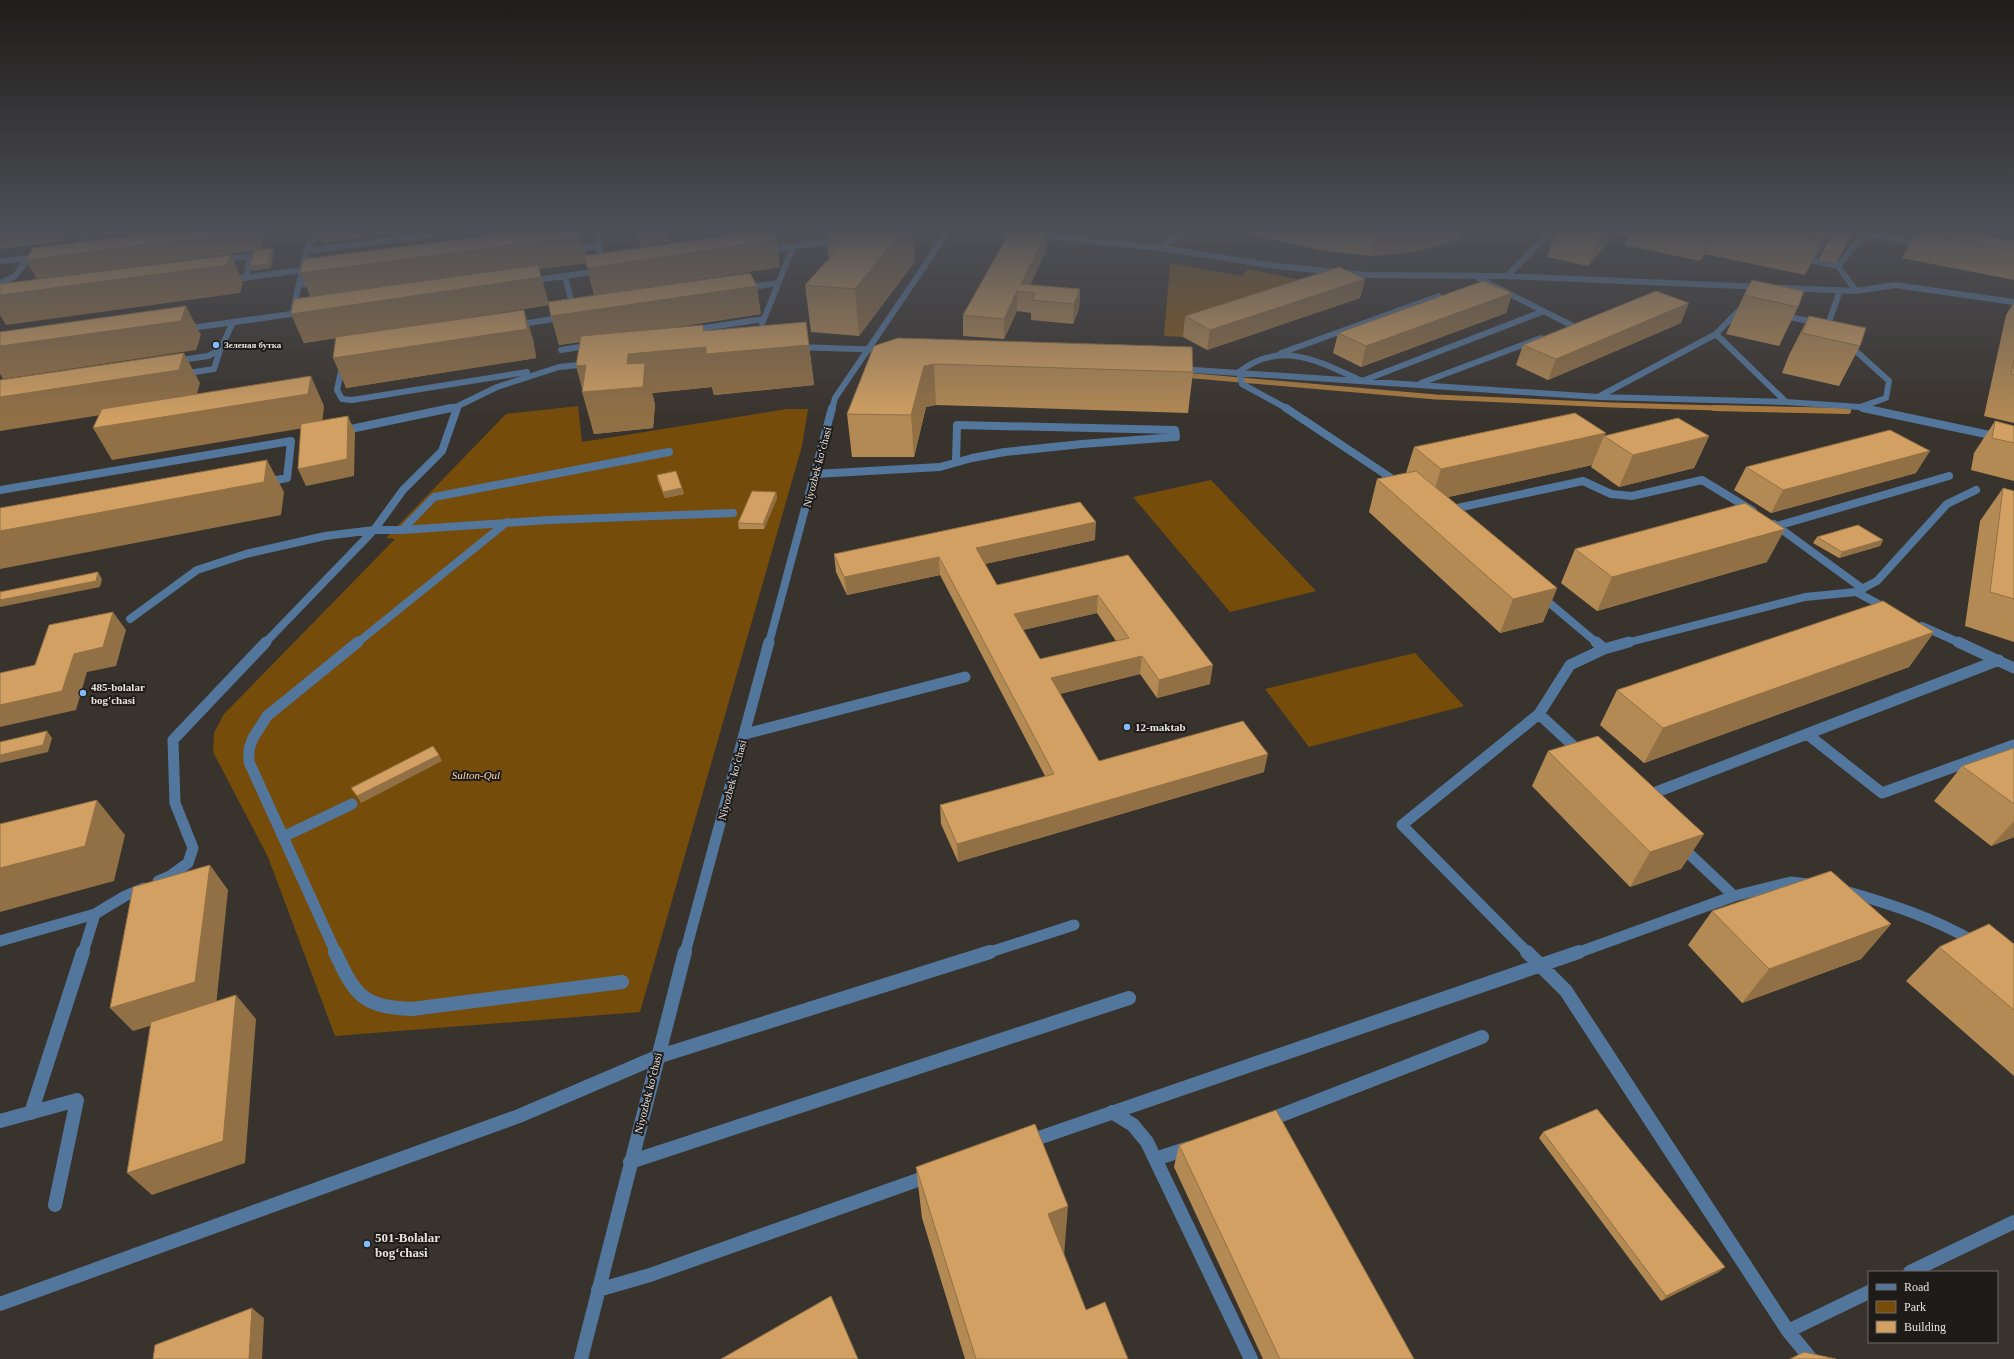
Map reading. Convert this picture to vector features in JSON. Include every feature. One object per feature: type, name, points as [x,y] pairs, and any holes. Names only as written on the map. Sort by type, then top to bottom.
[{"type":"street","points":[[292,314],[297,293]]},
{"type":"street","points":[[570,293],[576,316]]},
{"type":"street","points":[[759,332],[774,293]]},
{"type":"street","name":"Niyozbek koʻchasi","points":[[581,1359],[657,1057],[836,398],[906,293]]},
{"type":"street","points":[[1509,293],[1544,311],[1576,324],[1565,329]]},
{"type":"street","points":[[1598,397],[1716,334],[1745,308],[1756,293]]},
{"type":"street","points":[[1834,330],[1839,293]]},
{"type":"street","points":[[1954,293],[2014,302]]},
{"type":"street","points":[[1239,372],[1255,360],[1279,354],[1439,296]]},
{"type":"street","points":[[178,330],[316,311]]},
{"type":"street","points":[[1279,354],[1308,359],[1362,381],[1544,311]]},
{"type":"street","points":[[1771,313],[1834,330],[1889,381],[1886,398],[1860,407]]},
{"type":"street","points":[[506,326],[583,315]]},
{"type":"street","points":[[686,331],[764,319]]},
{"type":"street","points":[[176,375],[214,369],[220,350],[233,322]]},
{"type":"street","points":[[1417,385],[1550,334]]},
{"type":"street","points":[[1716,334],[1786,402]]},
{"type":"street","points":[[561,350],[600,344]]},
{"type":"street","points":[[792,347],[894,351]]},
{"type":"street","points":[[169,361],[208,356],[220,350]]},
{"type":"street","points":[[344,360],[337,390],[342,399],[352,400],[559,367],[598,363]]},
{"type":"street","points":[[329,433],[458,406],[497,387],[559,367]]},
{"type":"street","points":[[1170,368],[1598,397],[1786,402],[1860,407],[2014,440]]},
{"type":"street","points":[[1239,372],[1242,384],[1296,413],[1407,489]]},
{"type":"street","points":[[0,941],[95,914],[125,896],[170,876],[188,863],[193,848],[175,803],[172,740],[374,530],[403,490],[442,451],[458,406]]},
{"type":"street","points":[[815,474],[940,467],[956,461],[987,454],[1070,444],[1176,437],[1175,430],[958,425],[956,461]]},
{"type":"street","points":[[0,490],[295,440],[287,478],[256,484]]},
{"type":"street","points":[[402,530],[434,497],[669,452]]},
{"type":"street","points":[[1777,526],[1949,476]]},
{"type":"street","points":[[1445,517],[1439,512],[1582,481],[1611,494],[1632,496],[1702,480],[1794,536],[1859,590],[1894,613]]},
{"type":"street","points":[[1811,1359],[1788,1332],[1566,991],[1402,825],[1538,714],[1570,665],[1604,649],[1805,597],[1859,590],[1877,581],[1947,504],[1976,490]]},
{"type":"street","points":[[130,619],[196,570],[246,554],[325,536],[374,530],[402,530],[507,522],[733,513]]},
{"type":"street","points":[[507,522],[266,716],[256,729],[248,751],[249,762],[349,982],[357,994],[369,1004],[388,1009],[412,1009],[622,982]]},
{"type":"street","points":[[1531,588],[1604,649]]},
{"type":"street","points":[[1914,622],[2014,668]]},
{"type":"street","points":[[1633,801],[1999,660]]},
{"type":"street","points":[[745,734],[965,677]]},
{"type":"street","points":[[1538,714],[1589,760]]},
{"type":"street","points":[[1807,734],[1882,793],[2014,745]]},
{"type":"street","points":[[283,837],[352,804]]},
{"type":"street","points":[[1672,838],[1734,896]]},
{"type":"street","points":[[1015,1146],[1542,965],[1734,896],[1791,882],[1821,887]]},
{"type":"street","points":[[1836,889],[1873,899],[1955,930],[1988,949]]},
{"type":"street","points":[[31,1113],[95,914]]},
{"type":"street","points":[[0,1304],[519,1116],[657,1057],[1074,925]]},
{"type":"street","points":[[630,1162],[1129,998]]},
{"type":"street","points":[[1264,1121],[1482,1037]]},
{"type":"street","points":[[0,1121],[77,1100],[56,1205]]},
{"type":"street","points":[[1112,1112],[1133,1126],[1147,1142],[1251,1359]]},
{"type":"street","points":[[1279,1116],[1286,1130]]},
{"type":"street","points":[[1155,1160],[1206,1142]]},
{"type":"street","points":[[598,1290],[650,1275],[941,1172]]},
{"type":"street","points":[[1912,1271],[2014,1222]]},
{"type":"street","points":[[1788,1332],[1868,1292]]},
{"type":"green space","name":"Sulton-Qul","points":[[578,406],[582,442],[787,409],[808,409],[802,446],[640,1012],[335,1036],[268,857],[213,752],[214,733],[224,714],[395,539],[386,538],[506,414]]},
{"type":"green space","points":[[1211,480],[1316,591],[1230,612],[1133,497]]},
{"type":"green space","points":[[1415,653],[1464,706],[1309,747],[1265,689]]},
{"type":"shaded area","points":[[1167,293],[1315,293],[1183,337],[1164,336]]},
{"type":"building","points":[[334,293],[430,293],[291,314],[294,299]]},
{"type":"building","points":[[608,293],[706,293],[551,316],[548,302]]},
{"type":"building","points":[[975,293],[1016,293],[1004,319],[963,315]]},
{"type":"building","points":[[1035,293],[1078,293],[1074,304],[1032,300]]},
{"type":"building","points":[[1256,293],[1321,293],[1210,330],[1185,316]]},
{"type":"building","points":[[1448,293],[1511,293],[1366,346],[1338,333]]},
{"type":"building","points":[[1650,293],[1663,293],[1689,303],[1556,359],[1523,345]]},
{"type":"building","points":[[1745,293],[1803,293],[1798,307],[1744,295]]},
{"type":"building","points":[[186,306],[181,321],[0,346],[0,332]]},
{"type":"building","points":[[524,310],[527,329],[333,358],[336,337]]},
{"type":"building","points":[[1809,316],[1866,328],[1860,346],[1802,333]]},
{"type":"building","points":[[806,322],[809,345],[706,354],[706,347],[628,354],[627,364],[645,363],[643,387],[582,392],[586,365],[576,366],[581,336],[703,325],[703,331]]},
{"type":"building","points":[[898,338],[1192,347],[1193,372],[934,364],[924,366],[911,415],[847,414],[874,346]]},
{"type":"building","points":[[184,353],[179,370],[0,397],[0,380]]},
{"type":"building","points":[[2014,360],[2014,375],[2011,374]]},
{"type":"building","points":[[311,376],[308,394],[93,428],[102,409]]},
{"type":"building","points":[[1575,413],[1606,433],[1441,469],[1414,447]]},
{"type":"building","points":[[348,416],[347,459],[298,469],[301,424]]},
{"type":"building","points":[[1678,418],[1709,436],[1633,455],[1604,436]]},
{"type":"building","points":[[1995,421],[2014,426],[2014,443],[1992,438]]},
{"type":"building","points":[[1890,430],[1930,451],[1783,490],[1746,467]]},
{"type":"building","points":[[267,460],[264,482],[0,531],[0,508]]},
{"type":"building","points":[[676,471],[682,488],[663,492],[657,475]]},
{"type":"building","points":[[1416,471],[1557,588],[1513,599],[1377,479]]},
{"type":"building","points":[[2003,488],[2014,491],[2014,599],[1990,592]]},
{"type":"building","points":[[752,491],[776,492],[763,524],[738,523]]},
{"type":"building","points":[[1080,502],[1096,522],[976,548],[997,585],[1128,555],[1213,665],[1159,680],[1142,656],[1051,678],[1099,761],[1243,721],[1268,754],[957,844],[940,805],[1054,774],[939,557],[844,577],[834,554]],"holes":[[[1098,595],[1129,638],[1040,659],[1014,614]]]},
{"type":"building","points":[[1745,503],[1785,529],[1612,577],[1575,549]]},
{"type":"building","points":[[1858,525],[1883,540],[1842,552],[1817,537]]},
{"type":"building","points":[[98,572],[96,581],[0,600],[0,592]]},
{"type":"building","points":[[1883,601],[1934,632],[1663,728],[1617,690]]},
{"type":"building","points":[[113,612],[103,647],[74,654],[62,691],[0,705],[0,673],[35,665],[49,625]]},
{"type":"building","points":[[47,731],[43,745],[0,755],[0,742]]},
{"type":"building","points":[[1598,736],[1704,834],[1650,852],[1548,751]]},
{"type":"building","points":[[433,746],[439,755],[357,796],[351,788]]},
{"type":"building","points":[[2014,748],[2014,804],[1962,766]]},
{"type":"building","points":[[97,800],[85,846],[0,868],[0,824]]},
{"type":"building","points":[[210,865],[195,982],[110,1008],[133,887]]},
{"type":"building","points":[[1831,871],[1891,924],[1769,969],[1712,911]]},
{"type":"building","points":[[1989,924],[2014,944],[2014,1010],[1939,947]]},
{"type":"building","points":[[236,995],[223,1141],[127,1173],[151,1022]]},
{"type":"building","points":[[1597,1109],[1725,1267],[1666,1296],[1543,1132]]},
{"type":"building","points":[[1276,1110],[1414,1359],[1280,1359],[1179,1145]]},
{"type":"building","points":[[1035,1124],[1068,1206],[1048,1214],[1086,1310],[1105,1302],[1128,1359],[976,1359],[916,1167]]},
{"type":"building","points":[[831,1296],[858,1359],[721,1359]]},
{"type":"building","points":[[252,1308],[249,1359],[153,1359],[155,1345]]},
{"type":"building","points":[[1804,1352],[1836,1359],[1790,1359]]},
{"type":"waterway","points":[[1183,375],[1436,397],[1612,405],[1732,408]]},
{"type":"waterway","points":[[1714,408],[1732,408]]},
{"type":"waterway","points":[[1732,408],[1848,411]]},
{"type":"waterway","points":[[1732,408],[1753,409]]},
{"type":"place","name":"Зеленая бутка","points":[[216,345]]},
{"type":"place","name":"485-bolalar bog'chasi","points":[[83,693]]},
{"type":"place","name":"12-maktab","points":[[1127,727]]},
{"type":"place","name":"501-Bolalar bogʻchasi","points":[[367,1244]]}]
